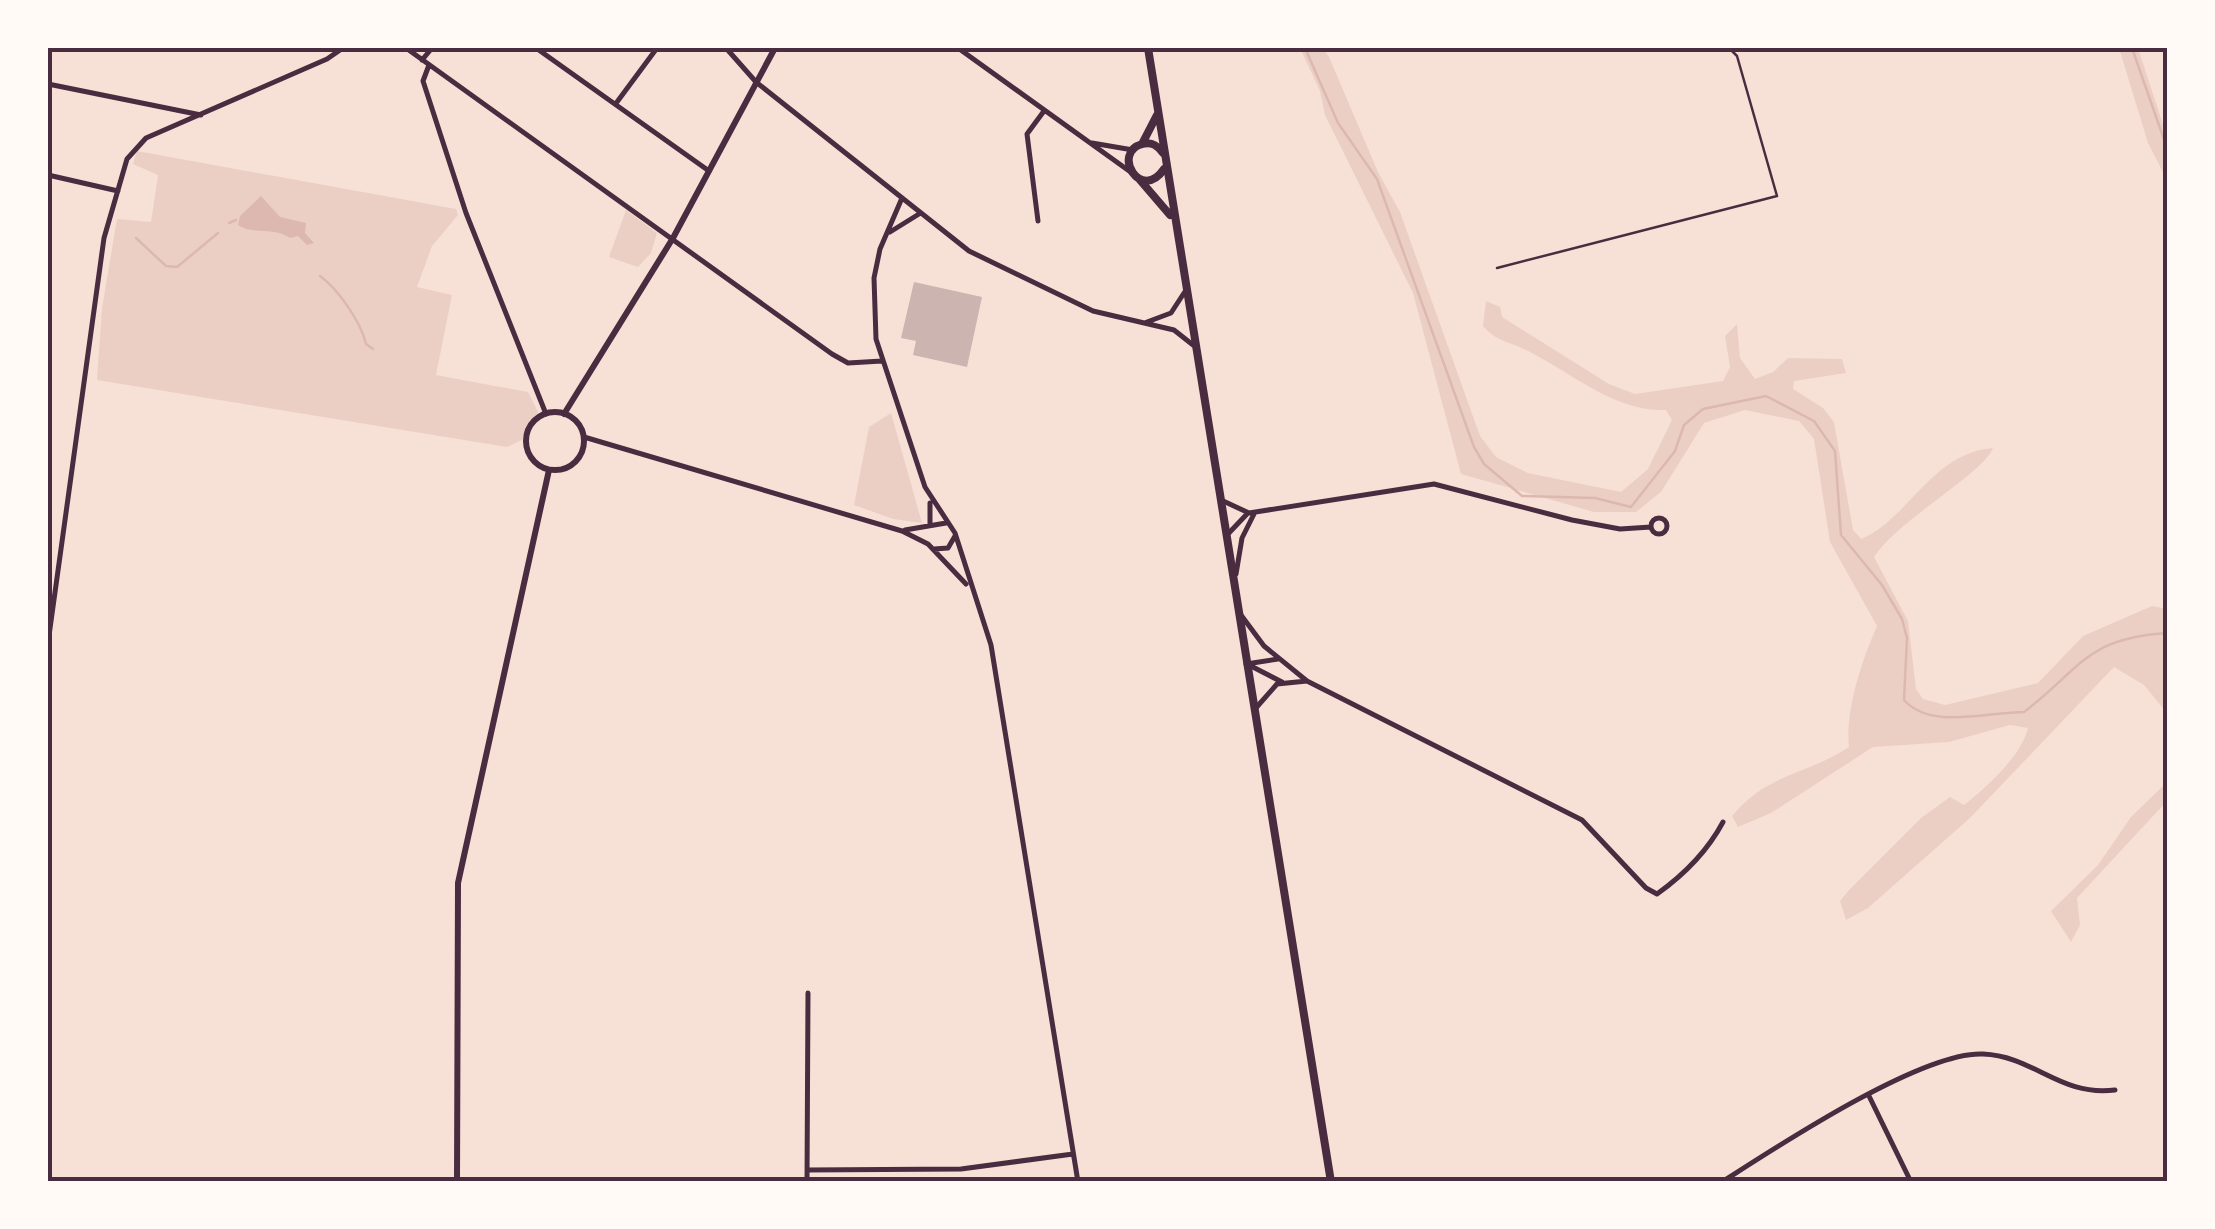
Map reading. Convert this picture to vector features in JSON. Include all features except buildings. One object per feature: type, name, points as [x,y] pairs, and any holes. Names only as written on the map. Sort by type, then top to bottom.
[{"type":"main road","points":[[1148,48],[1184,293],[1330,1182]]},
{"type":"main road","points":[[1142,144],[1158,110]]},
{"type":"main road","points":[[1164,153],[1154,144],[1142,144],[1132,150],[1128,165],[1173,218]]},
{"type":"main road","points":[[1137,177],[1155,179],[1166,164]]},
{"type":"street","points":[[48,643],[104,238],[133,147],[327,59],[343,48]]},
{"type":"street","points":[[406,48],[832,354],[858,364],[882,360]]},
{"type":"street","points":[[422,60],[432,48]]},
{"type":"street","points":[[536,48],[708,171]]},
{"type":"street","points":[[616,102],[657,48]]},
{"type":"street","points":[[726,48],[756,82],[969,251],[1092,311],[1174,330],[1193,346]]},
{"type":"street","points":[[564,414],[673,238],[775,48]]},
{"type":"street","points":[[958,48],[1137,177]]},
{"type":"street","points":[[429,65],[423,82],[466,213],[546,414]]},
{"type":"street","points":[[48,84],[200,115]]},
{"type":"street","points":[[1038,222],[1027,134],[1044,111]]},
{"type":"street","points":[[1089,143],[1132,150]]},
{"type":"street","points":[[48,176],[118,191]]},
{"type":"street","points":[[902,198],[880,250],[872,309],[882,360],[930,500],[953,530],[990,645],[1078,1182]]},
{"type":"street","points":[[888,234],[920,214]]},
{"type":"street","points":[[1144,322],[1170,313],[1184,293]]},
{"type":"street","points":[[584,436],[576,461],[549,470],[534,462],[527,448],[530,428],[546,414],[564,414],[574,420],[584,436],[902,531],[931,547],[969,588]]},
{"type":"street","points":[[458,1182],[458,883],[549,470]]},
{"type":"street","points":[[1219,498],[1238,511],[1253,512],[1434,484],[1588,523],[1620,529],[1651,527]]},
{"type":"street","points":[[930,500],[931,547]]},
{"type":"street","points":[[1225,537],[1253,512]]},
{"type":"street","points":[[1234,587],[1242,538],[1253,512]]},
{"type":"street","points":[[902,531],[940,521],[953,530]]},
{"type":"street","points":[[931,547],[948,548],[953,530]]},
{"type":"street","points":[[1238,610],[1256,638],[1307,681],[1582,820],[1646,888],[1658,894],[1702,854],[1723,822]]},
{"type":"street","points":[[1246,664],[1269,657],[1280,660]]},
{"type":"street","points":[[1246,664],[1282,682],[1307,681]]},
{"type":"street","points":[[1254,712],[1266,692],[1282,682]]},
{"type":"street","points":[[807,1182],[808,993]]},
{"type":"street","points":[[1722,1182],[1934,1062],[1983,1054],[2016,1061],[2084,1092],[2114,1090]]},
{"type":"street","points":[[1869,1096],[1912,1182]]},
{"type":"street","points":[[807,1170],[961,1169],[1074,1154]]},
{"type":"path","points":[[1498,268],[1777,196],[1737,56],[1729,48]]},
{"type":"shaded area","points":[[1300,48],[1323,48],[1329,57],[1378,172],[1400,212],[1480,436],[1496,457],[1528,473],[1621,492],[1648,469],[1672,420],[1666,410],[1629,405],[1612,398],[1493,335],[1483,326],[1486,301],[1500,307],[1502,317],[1609,384],[1635,394],[1723,381],[1730,367],[1725,336],[1737,324],[1740,358],[1755,379],[1773,372],[1788,358],[1842,359],[1846,373],[1794,381],[1793,389],[1823,408],[1834,422],[1853,530],[1861,539],[1878,530],[1953,462],[1993,448],[1974,471],[1902,528],[1874,557],[1908,621],[1916,689],[1923,699],[1945,705],[2038,683],[2083,636],[2152,606],[2168,609],[2167,713],[2144,685],[2114,667],[1970,818],[1868,908],[1846,920],[1840,901],[1849,890],[1921,818],[1950,797],[1964,805],[1982,790],[2011,760],[2028,728],[2010,725],[1949,742],[1873,747],[1771,813],[1738,827],[1732,816],[1759,791],[1849,747],[1852,701],[1877,626],[1830,542],[1814,439],[1799,421],[1745,410],[1704,423],[1661,492],[1636,512],[1594,512],[1461,474],[1413,293],[1325,115],[1320,91]]},
{"type":"shaded area","points":[[2119,48],[2138,48],[2167,137],[2167,180],[2148,143]]},
{"type":"shaded area","points":[[137,151],[456,209],[458,215],[432,246],[417,287],[452,295],[436,375],[528,392],[538,412],[524,439],[507,447],[97,380],[102,308],[117,219],[151,222],[158,175],[133,164]]},
{"type":"shaded area","points":[[261,196],[280,217],[306,223],[305,233],[314,243],[307,245],[298,236],[290,238],[238,225],[240,216]]},
{"type":"shaded area","points":[[626,210],[657,233],[651,253],[638,267],[609,257]]},
{"type":"shaded area","points":[[891,413],[922,523],[893,519],[854,505],[869,427]]},
{"type":"shaded area","points":[[2167,782],[2167,801],[2077,898],[2080,925],[2071,942],[2051,911],[2098,865],[2131,817]]},
{"type":"waterway","points":[[1305,48],[1338,123],[1377,179],[1474,447],[1484,464],[1522,496],[1595,498],[1631,507],[1675,451],[1684,425],[1703,409],[1766,396],[1814,421],[1835,451],[1841,535],[1882,585],[1902,619],[1907,638],[1904,700],[1915,709],[1944,717],[2024,712],[2101,649],[2119,641],[2168,633]]},
{"type":"waterway","points":[[2132,48],[2168,151]]},
{"type":"waterway","points":[[229,223],[236,220]]},
{"type":"waterway","points":[[136,238],[166,266],[177,267],[218,233]]},
{"type":"waterway","points":[[320,276],[348,307],[366,344],[373,349]]}]
